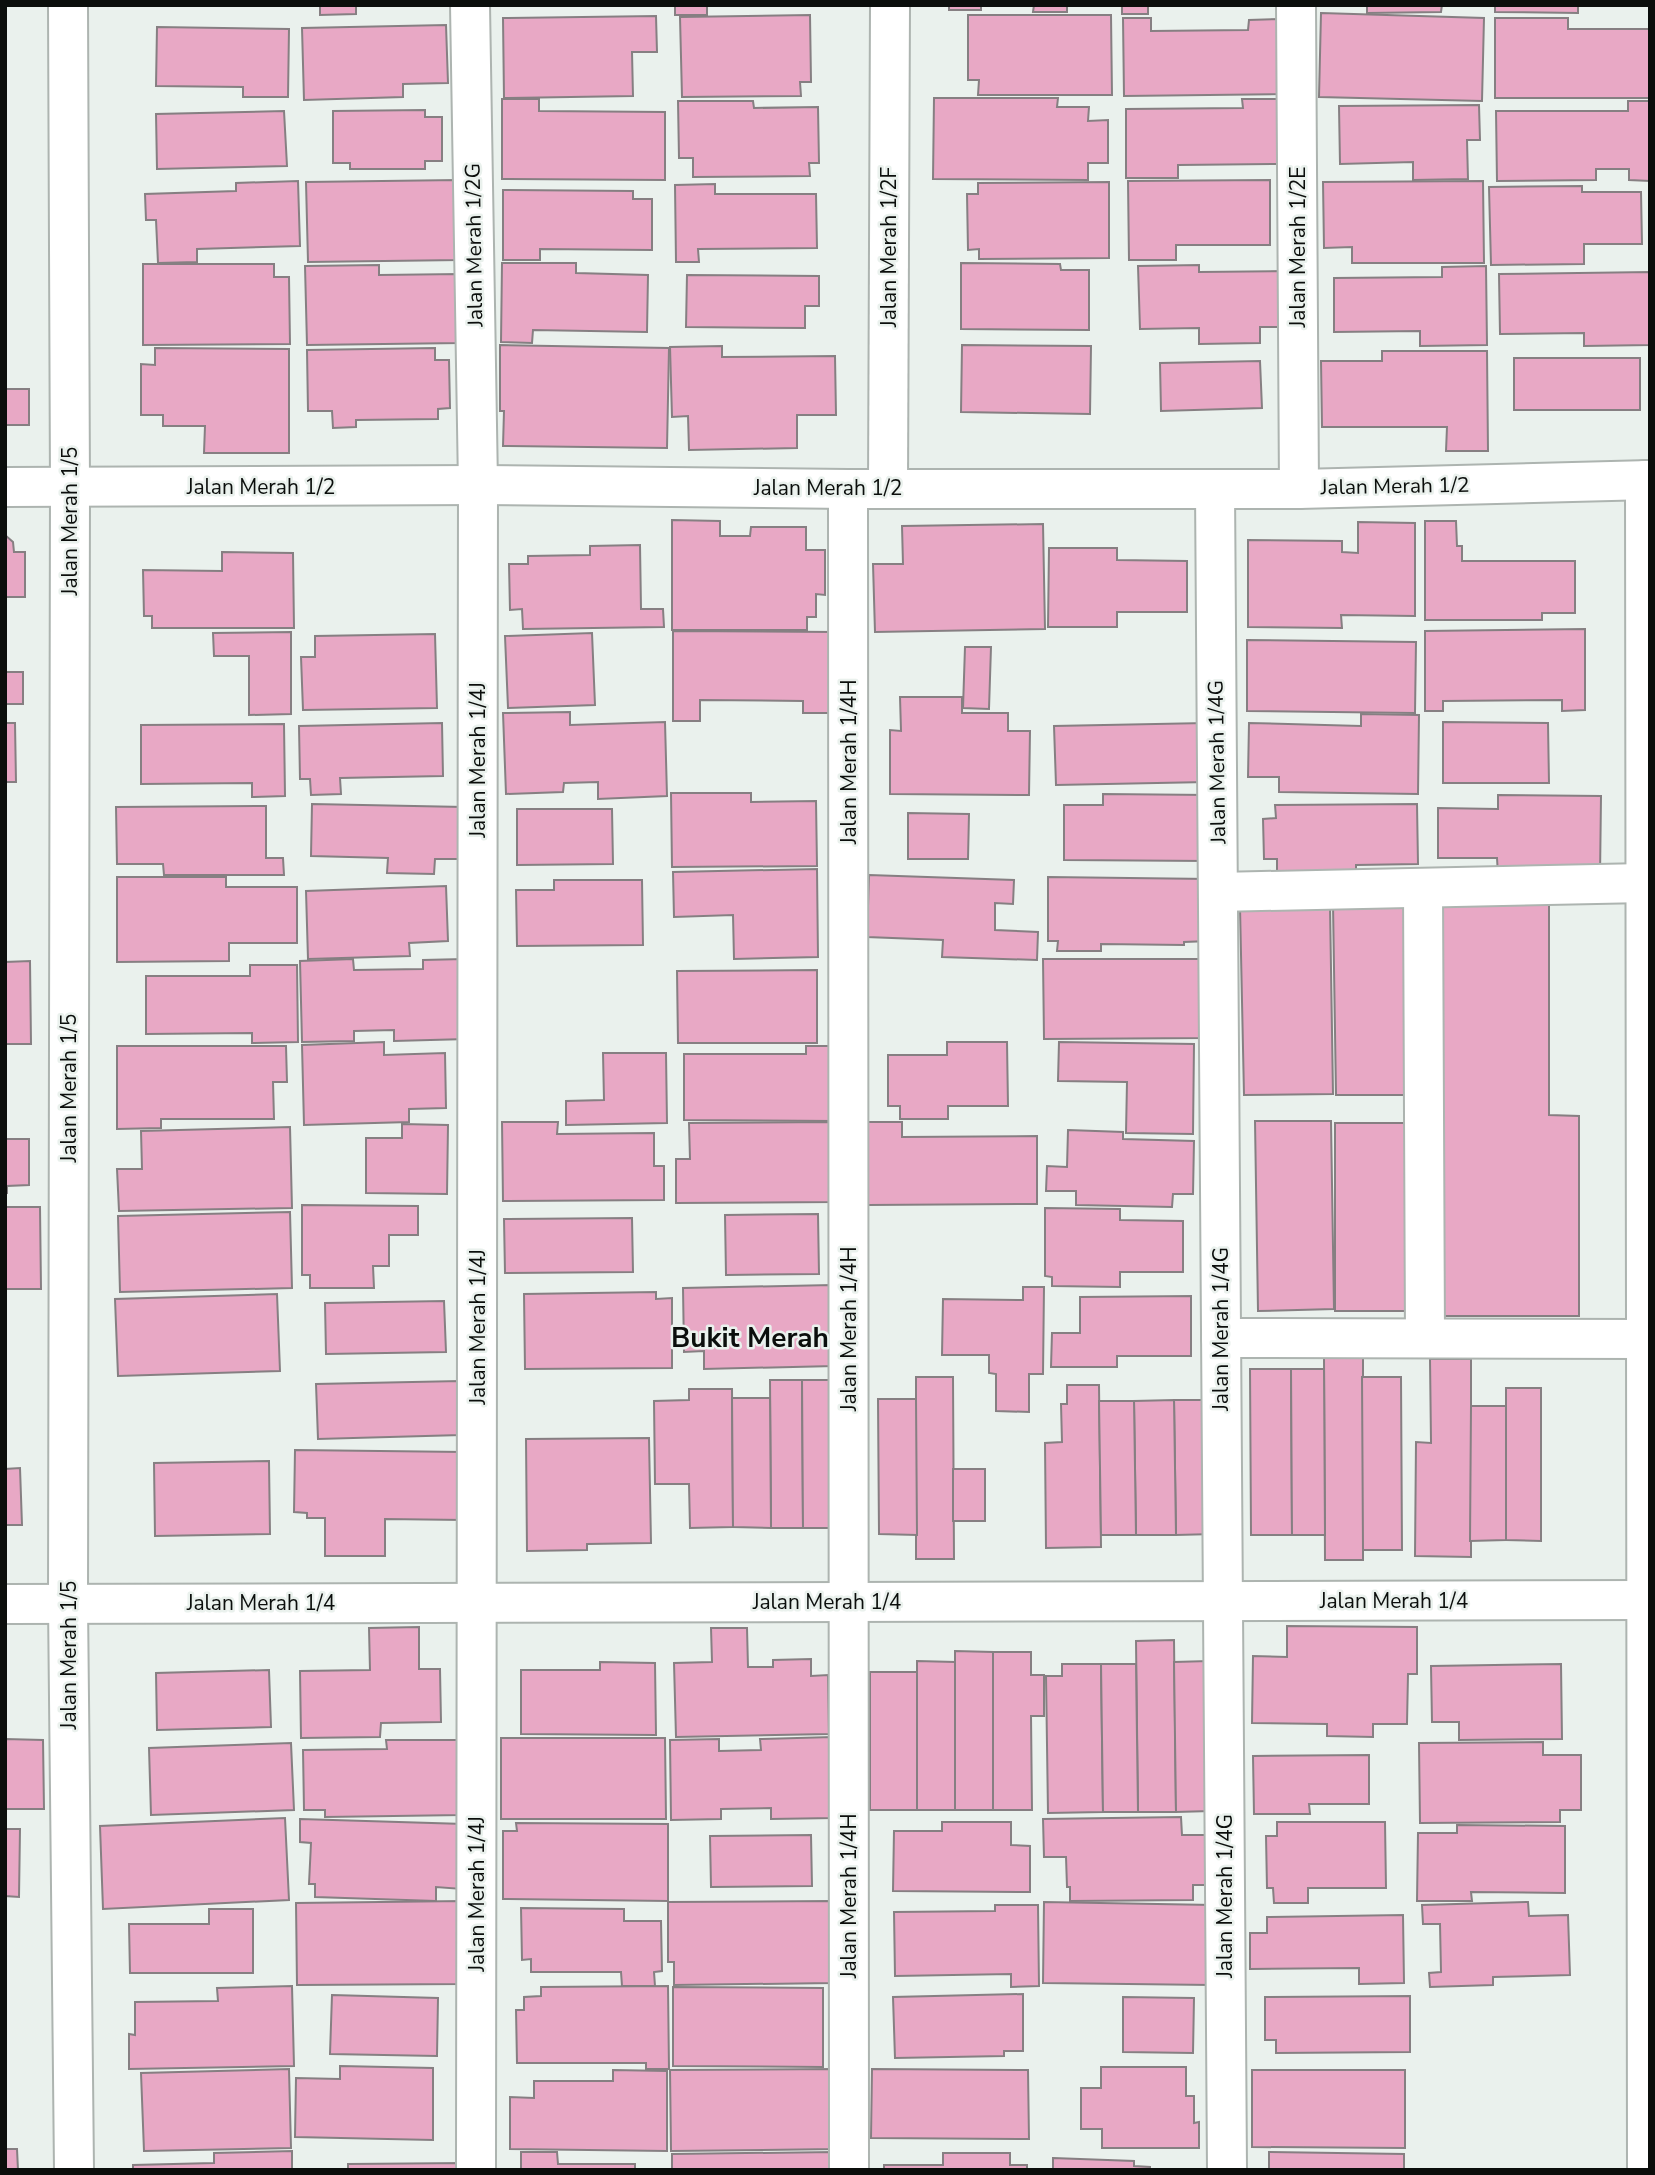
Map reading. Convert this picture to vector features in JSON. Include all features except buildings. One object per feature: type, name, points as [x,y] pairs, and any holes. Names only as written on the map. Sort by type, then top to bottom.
[{"type":"street","name":"Jalan Merah 1/5","points":[[68,5],[68,1604],[74,2170]]},
{"type":"street","name":"Jalan Merah 1/2G","points":[[470,5],[478,485]]},
{"type":"street","name":"Jalan Merah 1/2F","points":[[888,488],[890,5]]},
{"type":"street","name":"Jalan Merah 1/2E","points":[[1296,5],[1298,489]]},
{"type":"street","name":"Jalan Merah 1/2","points":[[5,487],[478,485],[848,489],[1298,489],[1647,480]]},
{"type":"street","points":[[1647,480],[1647,2170]]},
{"type":"street","name":"Jalan Merah 1/4J","points":[[476,2170],[478,485]]},
{"type":"street","name":"Jalan Merah 1/4H","points":[[848,489],[849,2170]]},
{"type":"street","name":"Jalan Merah 1/4G","points":[[1215,489],[1227,2170]]},
{"type":"street","points":[[1219,892],[1645,883]]},
{"type":"street","points":[[1423,888],[1424,1338]]},
{"type":"street","points":[[1221,1338],[1646,1339]]},
{"type":"street","name":"Jalan Merah 1/4","points":[[5,1604],[1648,1600]]},
{"type":"district","name":"Bukit Merah","points":[[750,1338]]}]
